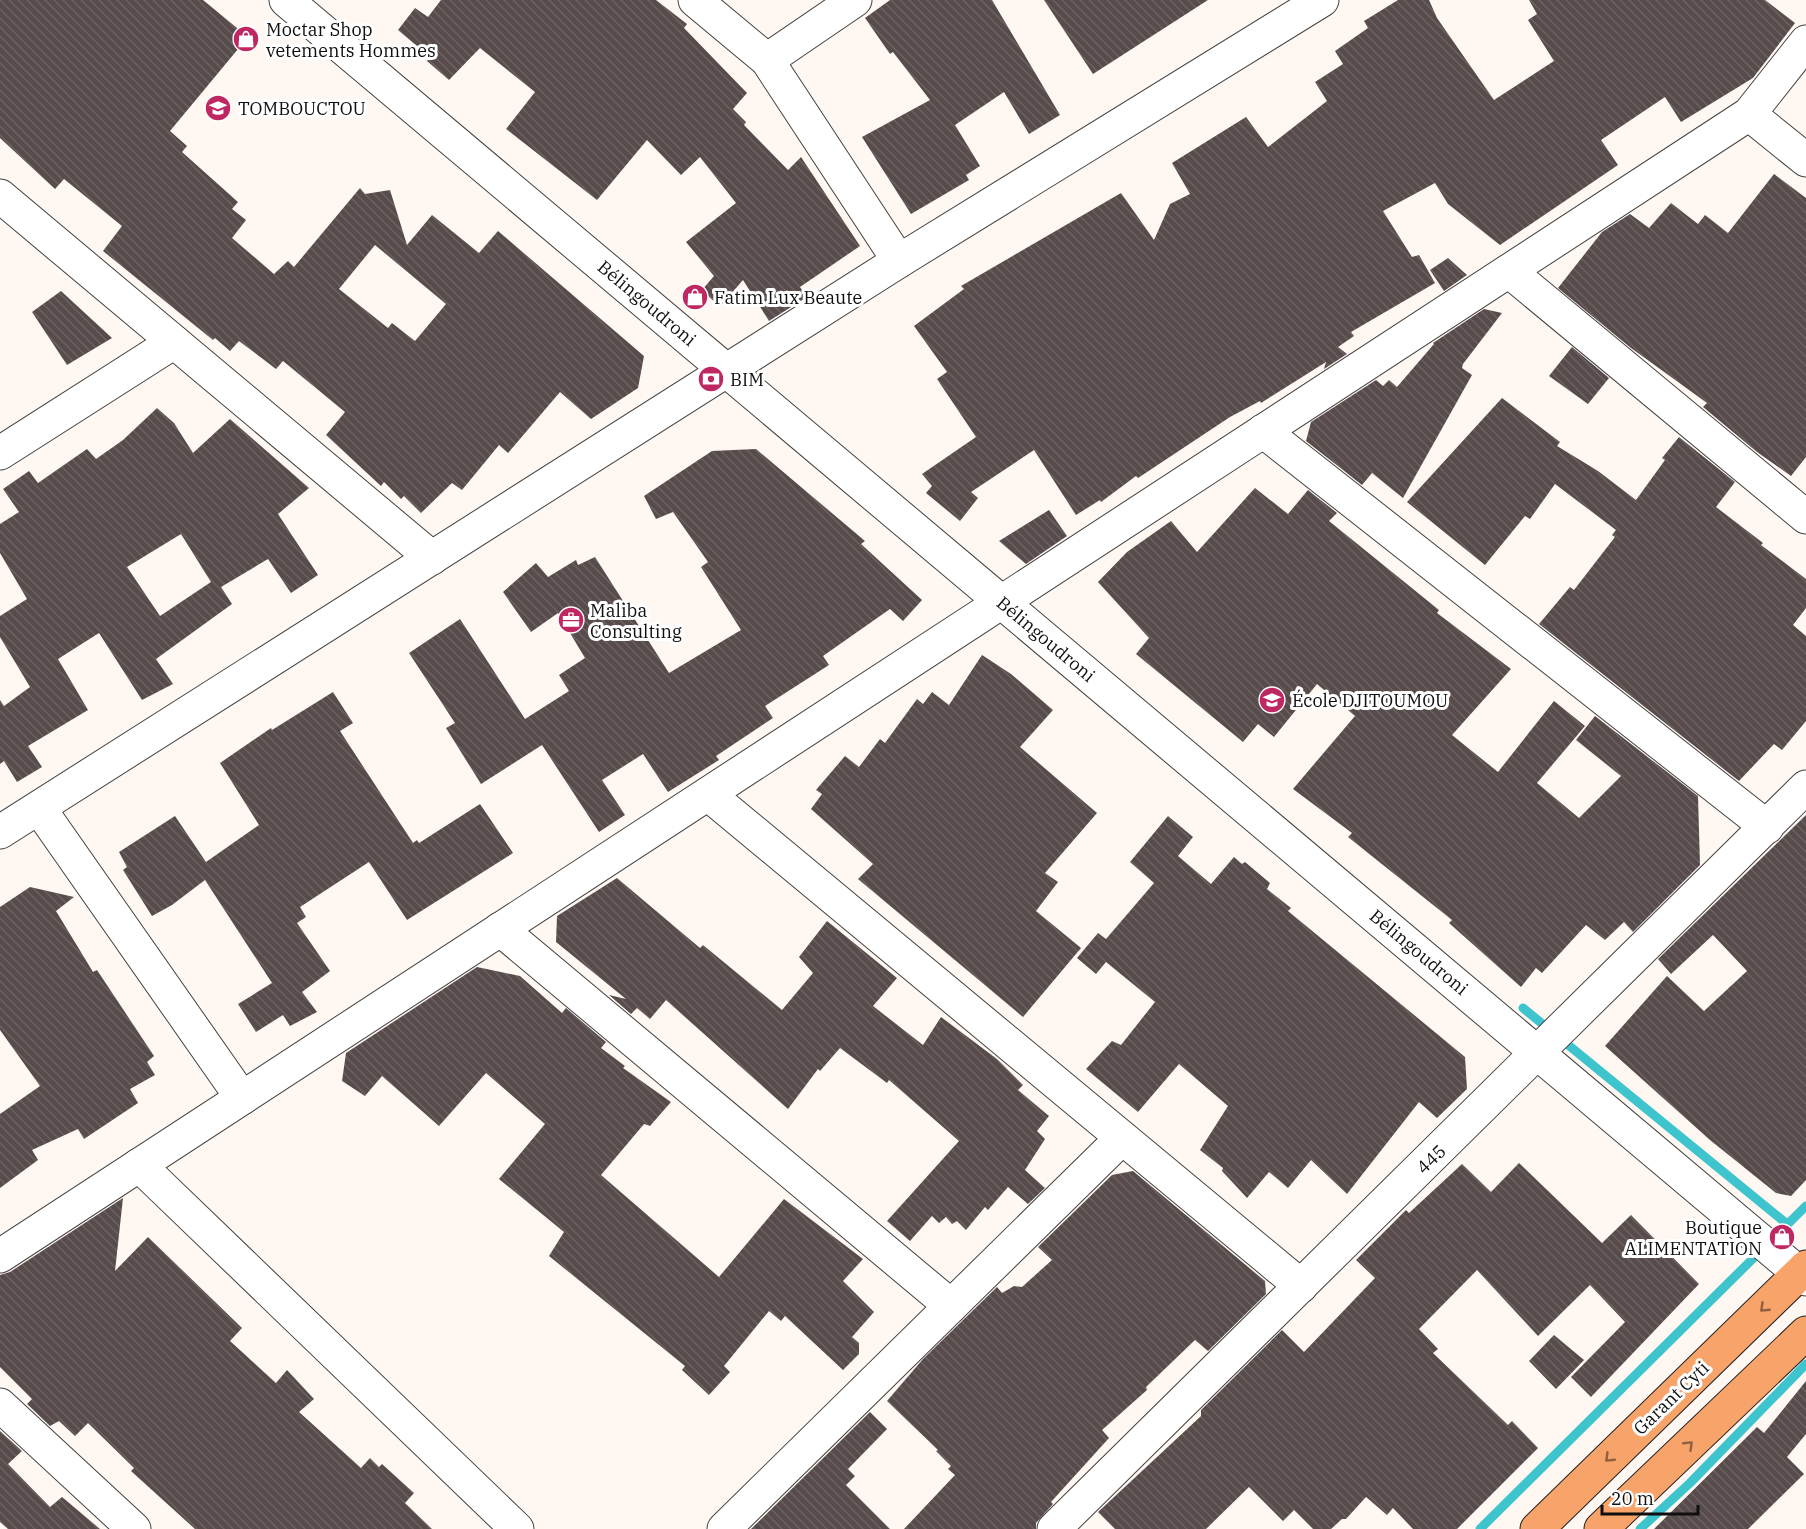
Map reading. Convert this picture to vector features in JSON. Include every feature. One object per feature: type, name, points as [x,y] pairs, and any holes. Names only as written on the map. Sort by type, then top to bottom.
[{"type":"main road","name":"Garant Cyti","points":[[1537,1529],[1804,1273]]},
{"type":"main road","points":[[1601,1529],[1806,1333]]},
{"type":"street","name":"Bélingoudroni","points":[[286,0],[1804,1273]]},
{"type":"street","points":[[695,0],[767,60],[898,261]]},
{"type":"street","points":[[767,60],[855,0]]},
{"type":"street","points":[[0,832],[898,261],[1322,0]]},
{"type":"street","points":[[0,1256],[1749,114],[1806,42]]},
{"type":"street","points":[[1749,114],[1806,160]]},
{"type":"street","points":[[0,196],[432,558]]},
{"type":"street","points":[[1509,271],[1806,517]]},
{"type":"street","points":[[0,453],[174,342]]},
{"type":"street","points":[[1263,431],[1767,827]]},
{"type":"street","name":"445","points":[[1054,1529],[1806,787]]},
{"type":"street","points":[[708,794],[1301,1286]]},
{"type":"street","points":[[39,808],[242,1098]]},
{"type":"street","points":[[500,929],[951,1306]]},
{"type":"street","points":[[724,1529],[1122,1138]]},
{"type":"street","points":[[139,1165],[517,1529]]},
{"type":"street","points":[[0,1405],[134,1529]]},
{"type":"building","points":[[0,0],[203,0],[248,37],[170,131],[187,146],[182,152],[238,202],[232,209],[246,220],[232,238],[274,274],[288,261],[294,267],[360,188],[365,194],[390,190],[407,245],[432,215],[479,253],[498,231],[644,356],[638,388],[591,419],[560,392],[508,453],[499,445],[462,490],[452,483],[421,513],[404,496],[401,499],[384,482],[381,486],[326,435],[345,412],[283,361],[276,369],[239,341],[230,351],[215,338],[213,340],[103,251],[122,226],[64,179],[55,189],[0,138]],"holes":[[[375,245],[446,304],[415,341],[392,323],[388,328],[339,289]]]},
{"type":"building","points":[[441,0],[656,0],[687,24],[684,28],[747,93],[733,109],[746,122],[744,125],[788,170],[801,157],[860,246],[800,287],[807,297],[769,321],[743,280],[720,307],[702,290],[714,276],[686,242],[736,203],[700,157],[681,175],[647,140],[597,200],[506,129],[535,92],[480,48],[449,80],[427,61],[430,57],[398,30],[415,8],[428,17]]},
{"type":"building","points":[[890,0],[992,0],[1060,115],[1029,134],[1004,92],[955,125],[980,166],[966,175],[969,180],[911,214],[862,137],[930,100],[893,52],[890,54],[865,18]]},
{"type":"building","points":[[1044,0],[1208,0],[1093,74]]},
{"type":"building","points":[[1398,0],[1429,0],[1437,18],[1494,100],[1554,61],[1528,20],[1537,14],[1529,0],[1765,0],[1795,23],[1753,78],[1681,122],[1665,97],[1601,140],[1618,165],[1500,245],[1448,204],[1435,183],[1383,211],[1412,257],[1419,255],[1435,283],[1351,332],[1354,336],[1338,347],[1347,354],[1324,369],[1326,362],[1261,403],[1260,401],[1230,417],[1138,478],[1136,476],[1101,502],[1100,500],[1076,515],[1034,450],[971,492],[978,498],[960,521],[926,493],[932,486],[922,474],[976,437],[937,379],[947,372],[914,326],[964,289],[961,286],[1121,193],[1154,240],[1170,204],[1190,194],[1172,163],[1246,117],[1268,147],[1327,101],[1315,82],[1343,64],[1335,51],[1368,28],[1364,21]]},
{"type":"building","points":[[1774,174],[1806,198],[1806,457],[1791,476],[1757,452],[1703,407],[1707,403],[1631,348],[1558,288],[1602,232],[1630,214],[1649,228],[1671,203],[1698,224],[1705,215],[1728,233]]},
{"type":"building","points":[[1448,258],[1467,275],[1444,291],[1430,270]]},
{"type":"building","points":[[61,291],[112,338],[67,365],[32,312]]},
{"type":"building","points":[[1484,309],[1502,313],[1463,364],[1462,368],[1472,375],[1403,498],[1372,473],[1362,485],[1306,441],[1311,422],[1376,380],[1383,386],[1389,380],[1397,387],[1433,343]]},
{"type":"building","points":[[1572,347],[1609,378],[1588,404],[1549,376]]},
{"type":"building","points":[[1502,398],[1560,442],[1557,446],[1598,471],[1636,500],[1665,460],[1662,458],[1679,437],[1735,482],[1716,507],[1806,579],[1806,608],[1793,625],[1806,636],[1806,721],[1782,750],[1774,744],[1739,781],[1539,624],[1570,587],[1574,590],[1615,537],[1612,535],[1616,530],[1555,484],[1530,519],[1525,516],[1485,565],[1407,502]]},
{"type":"building","points":[[157,408],[174,423],[193,453],[230,419],[309,488],[278,514],[318,575],[291,593],[268,559],[221,587],[232,604],[156,659],[173,684],[142,700],[99,633],[58,659],[88,710],[28,746],[42,767],[17,782],[4,761],[0,764],[0,700],[4,706],[30,687],[0,637],[0,616],[27,599],[0,553],[0,524],[19,512],[3,489],[29,471],[38,483],[87,449],[96,459],[123,440]],"holes":[[[181,534],[211,582],[160,616],[127,567]]]},
{"type":"building","points":[[756,449],[865,541],[861,544],[922,600],[903,621],[890,609],[823,656],[829,665],[765,706],[773,718],[716,756],[719,760],[668,792],[643,754],[602,780],[625,815],[599,832],[542,745],[481,784],[446,728],[455,723],[409,653],[460,619],[525,719],[569,691],[559,675],[585,658],[558,613],[531,632],[503,592],[536,563],[548,577],[576,560],[578,565],[595,557],[669,673],[741,630],[701,567],[708,562],[673,512],[656,519],[644,496],[712,451]]},
{"type":"building","points":[[1255,488],[1288,514],[1308,490],[1337,513],[1329,521],[1439,610],[1437,613],[1511,669],[1452,735],[1498,772],[1554,701],[1585,726],[1537,783],[1579,818],[1621,776],[1576,740],[1595,716],[1698,796],[1700,865],[1633,932],[1624,922],[1605,940],[1586,925],[1542,973],[1536,968],[1521,987],[1449,923],[1452,920],[1348,837],[1352,833],[1293,789],[1355,716],[1317,684],[1274,737],[1258,724],[1243,742],[1136,654],[1149,638],[1098,582],[1127,552],[1171,521],[1197,552]]},
{"type":"building","points":[[1049,510],[1067,536],[1026,564],[999,541]]},
{"type":"building","points":[[982,655],[1011,674],[1053,710],[1020,747],[1097,813],[1045,873],[1058,882],[1036,911],[1081,948],[1023,1017],[858,879],[873,864],[811,809],[822,794],[816,790],[845,756],[859,767],[880,739],[885,743],[917,699],[923,704],[932,692],[949,705]]},
{"type":"building","points":[[333,692],[353,723],[340,731],[413,843],[417,840],[419,843],[480,804],[513,853],[407,920],[369,862],[300,907],[306,917],[297,923],[330,971],[302,992],[317,1012],[290,1026],[283,1015],[256,1032],[238,1004],[272,983],[205,880],[172,905],[152,916],[123,870],[127,867],[119,852],[175,816],[206,862],[259,825],[220,763],[271,728],[272,730]]},
{"type":"building","points":[[1806,815],[1806,1180],[1791,1196],[1776,1193],[1710,1140],[1605,1046],[1667,976],[1704,1011],[1747,971],[1713,935],[1671,974],[1658,959]]},
{"type":"building","points":[[1168,816],[1193,837],[1178,856],[1211,884],[1234,857],[1242,864],[1245,862],[1270,883],[1267,889],[1291,908],[1288,911],[1465,1057],[1467,1089],[1437,1118],[1419,1102],[1347,1194],[1311,1160],[1288,1188],[1269,1172],[1247,1198],[1222,1171],[1223,1168],[1200,1150],[1228,1106],[1179,1064],[1138,1112],[1086,1069],[1112,1041],[1121,1045],[1155,1002],[1106,962],[1096,974],[1077,958],[1098,933],[1106,939],[1154,883],[1130,862]]},
{"type":"building","points":[[617,878],[700,948],[703,945],[782,1010],[813,973],[799,957],[827,921],[897,978],[873,1006],[923,1045],[941,1017],[997,1059],[1023,1085],[1018,1090],[1049,1116],[1037,1131],[1045,1139],[1025,1170],[1045,1188],[1028,1204],[1008,1187],[988,1210],[985,1207],[966,1230],[957,1221],[952,1224],[946,1217],[939,1223],[932,1216],[910,1241],[887,1221],[959,1141],[889,1080],[887,1083],[840,1048],[820,1071],[818,1069],[788,1109],[666,1000],[650,1019],[637,1008],[631,1014],[609,995],[626,999],[556,942],[557,916]]},
{"type":"building","points":[[30,887],[74,897],[56,911],[93,972],[97,970],[154,1056],[147,1062],[155,1075],[130,1089],[138,1103],[84,1139],[78,1129],[32,1150],[38,1160],[0,1188],[0,1114],[40,1086],[0,1030],[0,907]]},
{"type":"building","points":[[477,967],[520,976],[562,1013],[566,1008],[606,1042],[601,1048],[625,1066],[623,1068],[671,1102],[650,1126],[644,1124],[601,1175],[719,1277],[784,1199],[863,1259],[843,1281],[874,1312],[852,1337],[859,1343],[859,1354],[843,1370],[785,1316],[781,1321],[769,1311],[724,1366],[730,1372],[709,1395],[682,1370],[685,1366],[549,1256],[564,1232],[499,1179],[545,1124],[486,1073],[439,1126],[382,1076],[365,1096],[342,1081],[346,1053]]},
{"type":"building","points":[[1519,1163],[1602,1243],[1631,1215],[1699,1284],[1591,1397],[1571,1377],[1625,1322],[1590,1285],[1538,1336],[1477,1270],[1419,1329],[1438,1349],[1433,1353],[1508,1425],[1512,1421],[1538,1448],[1457,1529],[1413,1529],[1393,1508],[1387,1515],[1366,1497],[1346,1519],[1342,1519],[1331,1529],[1313,1529],[1294,1510],[1283,1521],[1249,1487],[1206,1529],[1115,1529],[1098,1512],[1201,1416],[1201,1410],[1282,1330],[1304,1352],[1375,1278],[1356,1260],[1406,1210],[1409,1213],[1462,1164],[1491,1192]]},
{"type":"building","points":[[1133,1171],[1265,1281],[1266,1294],[1208,1351],[1195,1340],[1146,1387],[1147,1390],[1102,1430],[1109,1438],[1051,1502],[1053,1504],[1036,1523],[1036,1529],[904,1529],[955,1475],[948,1469],[951,1466],[936,1451],[938,1450],[887,1401],[923,1359],[997,1287],[1002,1293],[1014,1286],[1022,1287],[1052,1260],[1038,1247],[1112,1175]]},
{"type":"building","points":[[123,1198],[115,1271],[148,1237],[242,1328],[230,1341],[276,1383],[287,1370],[314,1399],[299,1412],[361,1468],[370,1458],[379,1467],[382,1464],[414,1493],[405,1503],[432,1529],[195,1529],[131,1471],[134,1468],[88,1423],[75,1436],[59,1421],[50,1426],[27,1404],[32,1399],[0,1367],[0,1275],[10,1272]]},
{"type":"building","points":[[1554,1335],[1584,1360],[1556,1389],[1529,1361]]},
{"type":"building","points":[[1806,1381],[1806,1434],[1787,1457],[1804,1474],[1748,1529],[1654,1529],[1757,1427],[1764,1433]]},
{"type":"building","points":[[870,1412],[887,1429],[848,1469],[855,1476],[846,1485],[890,1529],[751,1529]]},
{"type":"building","points":[[0,1431],[22,1451],[8,1464],[50,1507],[62,1497],[100,1529],[8,1529],[0,1522]]},
{"type":"waterway","points":[[1523,1008],[1787,1224]]},
{"type":"waterway","points":[[1480,1529],[1806,1206]]},
{"type":"waterway","points":[[1640,1529],[1690,1483],[1806,1364]]},
{"type":"place","name":"Moctar Shop vetements Hommes","points":[[246,39]]},
{"type":"place","name":"TOMBOUCTOU","points":[[218,108]]},
{"type":"place","name":"Fatim Lux Beaute","points":[[695,297]]},
{"type":"place","name":"BIM","points":[[711,379]]},
{"type":"place","name":"Maliba Consulting","points":[[571,620]]},
{"type":"place","name":"École DJITOUMOU","points":[[1272,700]]},
{"type":"place","name":"Boutique ALIMENTATION","points":[[1782,1237]]}]
